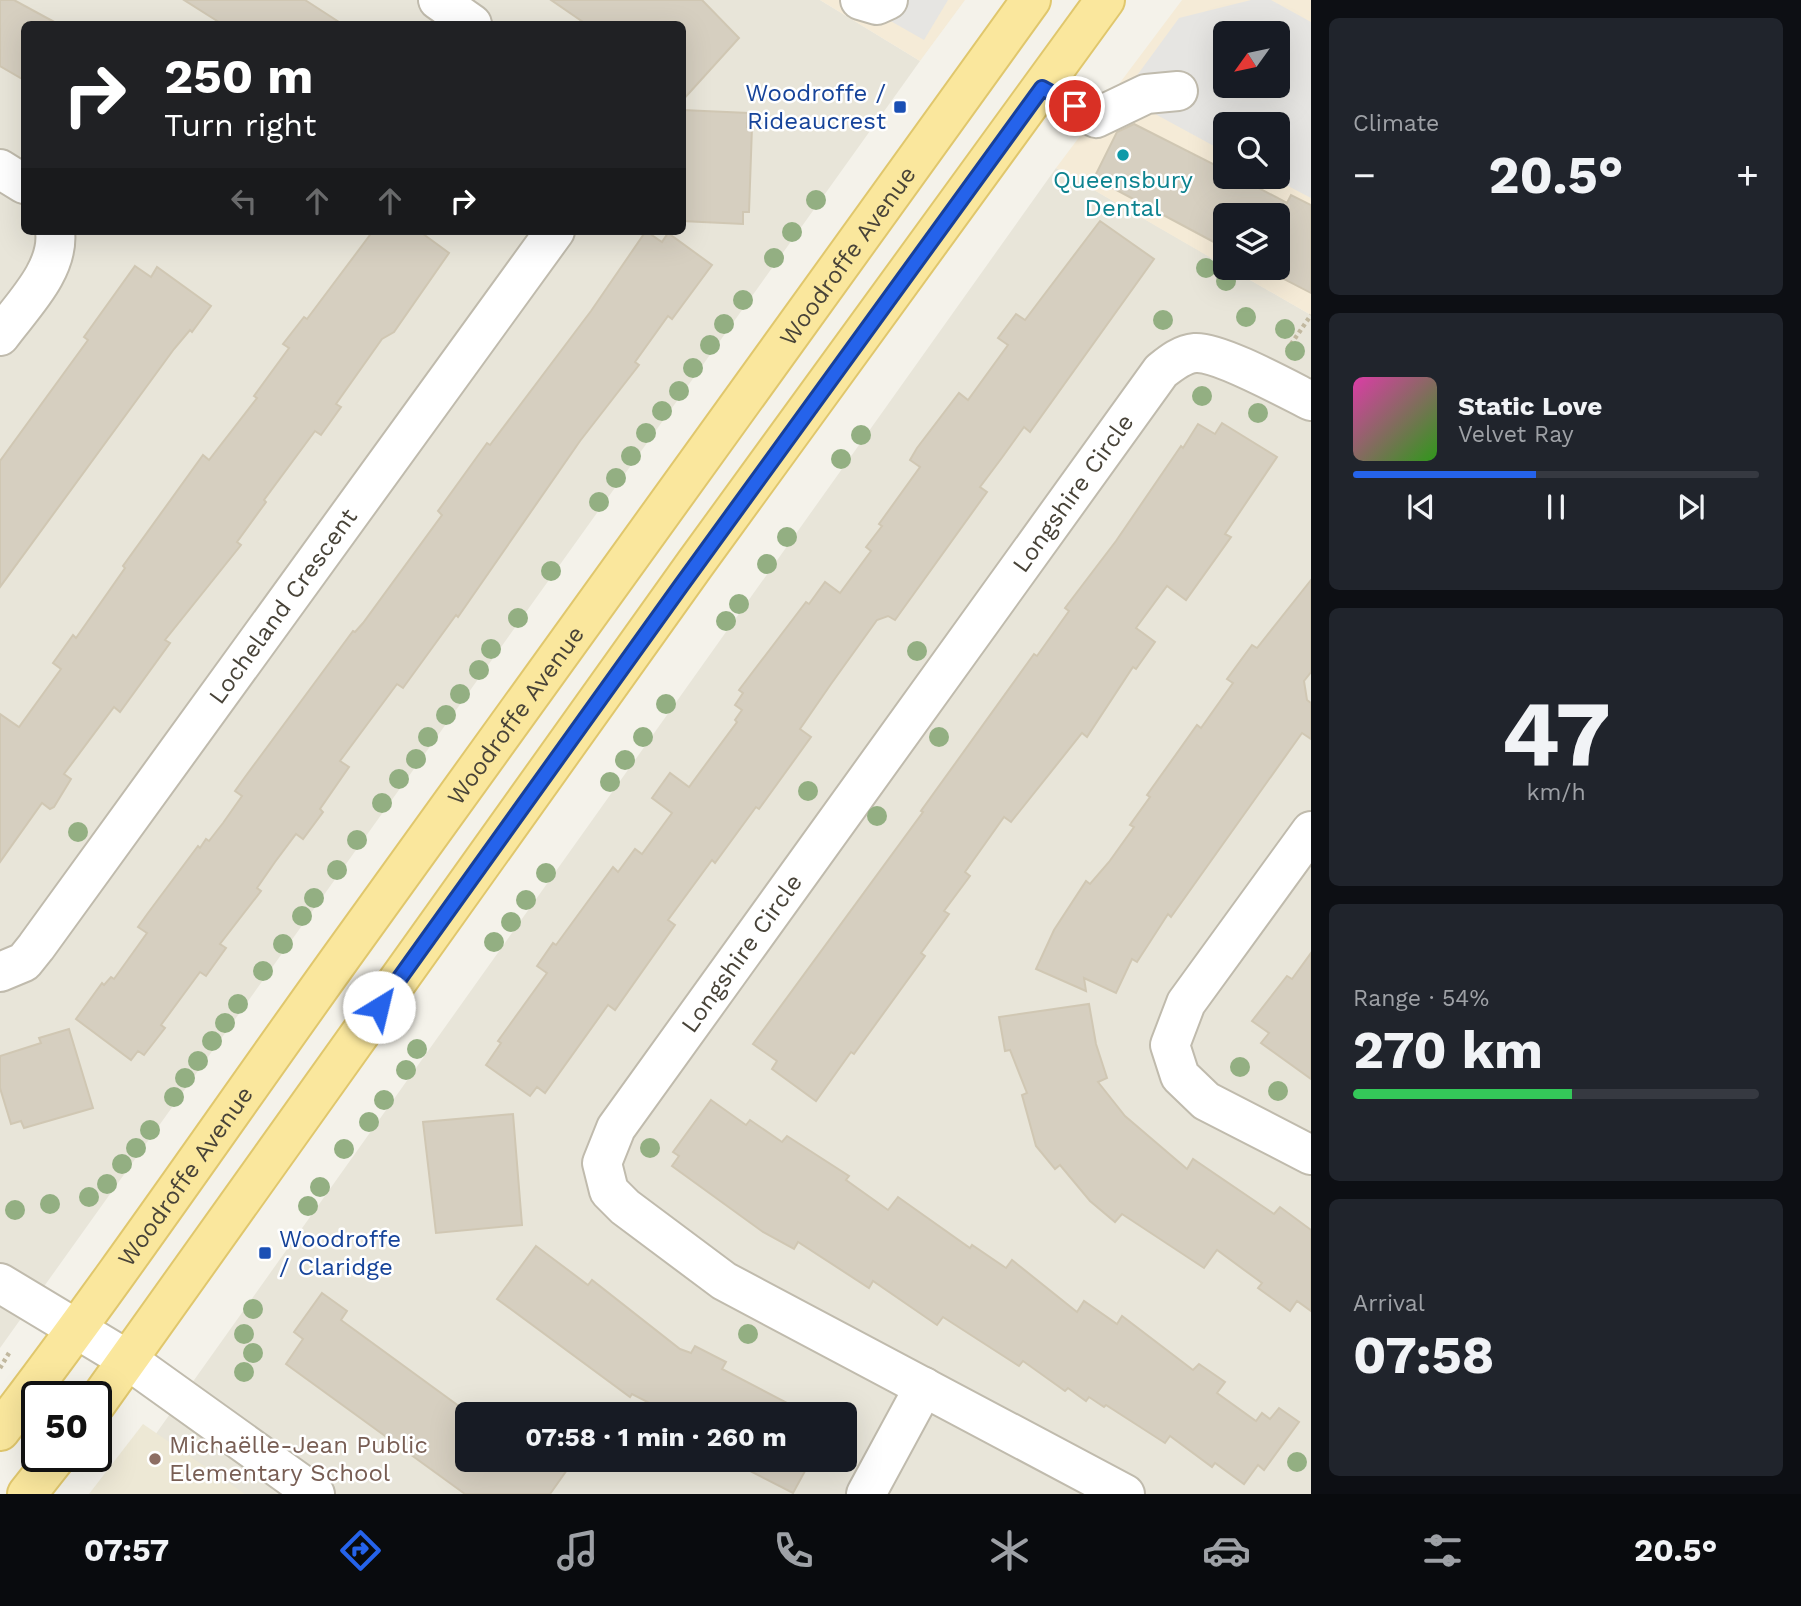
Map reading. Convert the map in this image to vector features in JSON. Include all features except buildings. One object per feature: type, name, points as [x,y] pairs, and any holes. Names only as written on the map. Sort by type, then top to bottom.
[{"type":"main road","name":"Woodroffe Avenue","points":[[0,1431],[78,1329],[338,963],[775,361],[1031,0]]},
{"type":"main road","points":[[112,1382],[679,587],[1105,0]]},
{"type":"main road","points":[[27,1494],[44,1472]]},
{"type":"street","points":[[438,0],[468,21]]},
{"type":"street","points":[[860,0],[877,5],[888,0]]},
{"type":"street","points":[[1042,88],[1096,118],[1146,94],[1178,91]]},
{"type":"street","points":[[0,169],[21,182]]},
{"type":"street","points":[[0,336],[44,276],[53,255],[55,235]]},
{"type":"street","name":"Locheland Crescent","points":[[0,972],[24,962],[36,947],[552,235]]},
{"type":"street","name":"Longshire Circle","points":[[1125,1494],[724,1281],[625,1207],[609,1191],[602,1163],[617,1128],[1161,371],[1175,359],[1196,352],[1221,359],[1311,401]]},
{"type":"street","points":[[1311,831],[1186,1003],[1170,1045],[1180,1076],[1206,1101],[1311,1155]]},
{"type":"street","points":[[0,1283],[128,1360],[315,1494]]},
{"type":"street","points":[[866,1494],[924,1387]]},
{"type":"path","points":[[1268,381],[1311,314]]},
{"type":"path","points":[[0,1368],[9,1353]]},
{"type":"shaded area","points":[[0,0],[820,0],[920,61],[0,1348]]},
{"type":"shaded area","points":[[820,0],[965,0],[920,61]]},
{"type":"shaded area","points":[[870,0],[948,0],[924,40],[866,7]]},
{"type":"shaded area","points":[[1182,0],[1311,0],[1311,315],[1250,280],[1290,280],[1290,203],[1213,203],[1213,259],[1056,168]]},
{"type":"shaded area","points":[[1251,0],[1271,0],[1311,22],[1311,198],[1290,187],[1290,112],[1213,112],[1213,145],[1122,96],[1179,18]]},
{"type":"shaded area","points":[[1056,168],[1213,259],[1213,280],[1250,280],[1311,315],[1311,1494],[113,1494]]},
{"type":"shaded area","name":"Michaëlle-Jean Public Elementary School","points":[[143,1424],[245,1494],[89,1494],[106,1472],[112,1472],[112,1464]]},
{"type":"place","name":"Woodroffe / Rideaucrest","points":[[900,107]]},
{"type":"place","name":"Queensbury Dental","points":[[1123,155]]},
{"type":"place","name":"Woodroffe / Claridge","points":[[265,1253]]},
{"type":"place","name":"Michaëlle-Jean Public Elementary School","points":[[155,1459]]},
{"type":"route","points":[[379,1007],[1042,88],[1075,106]]}]
